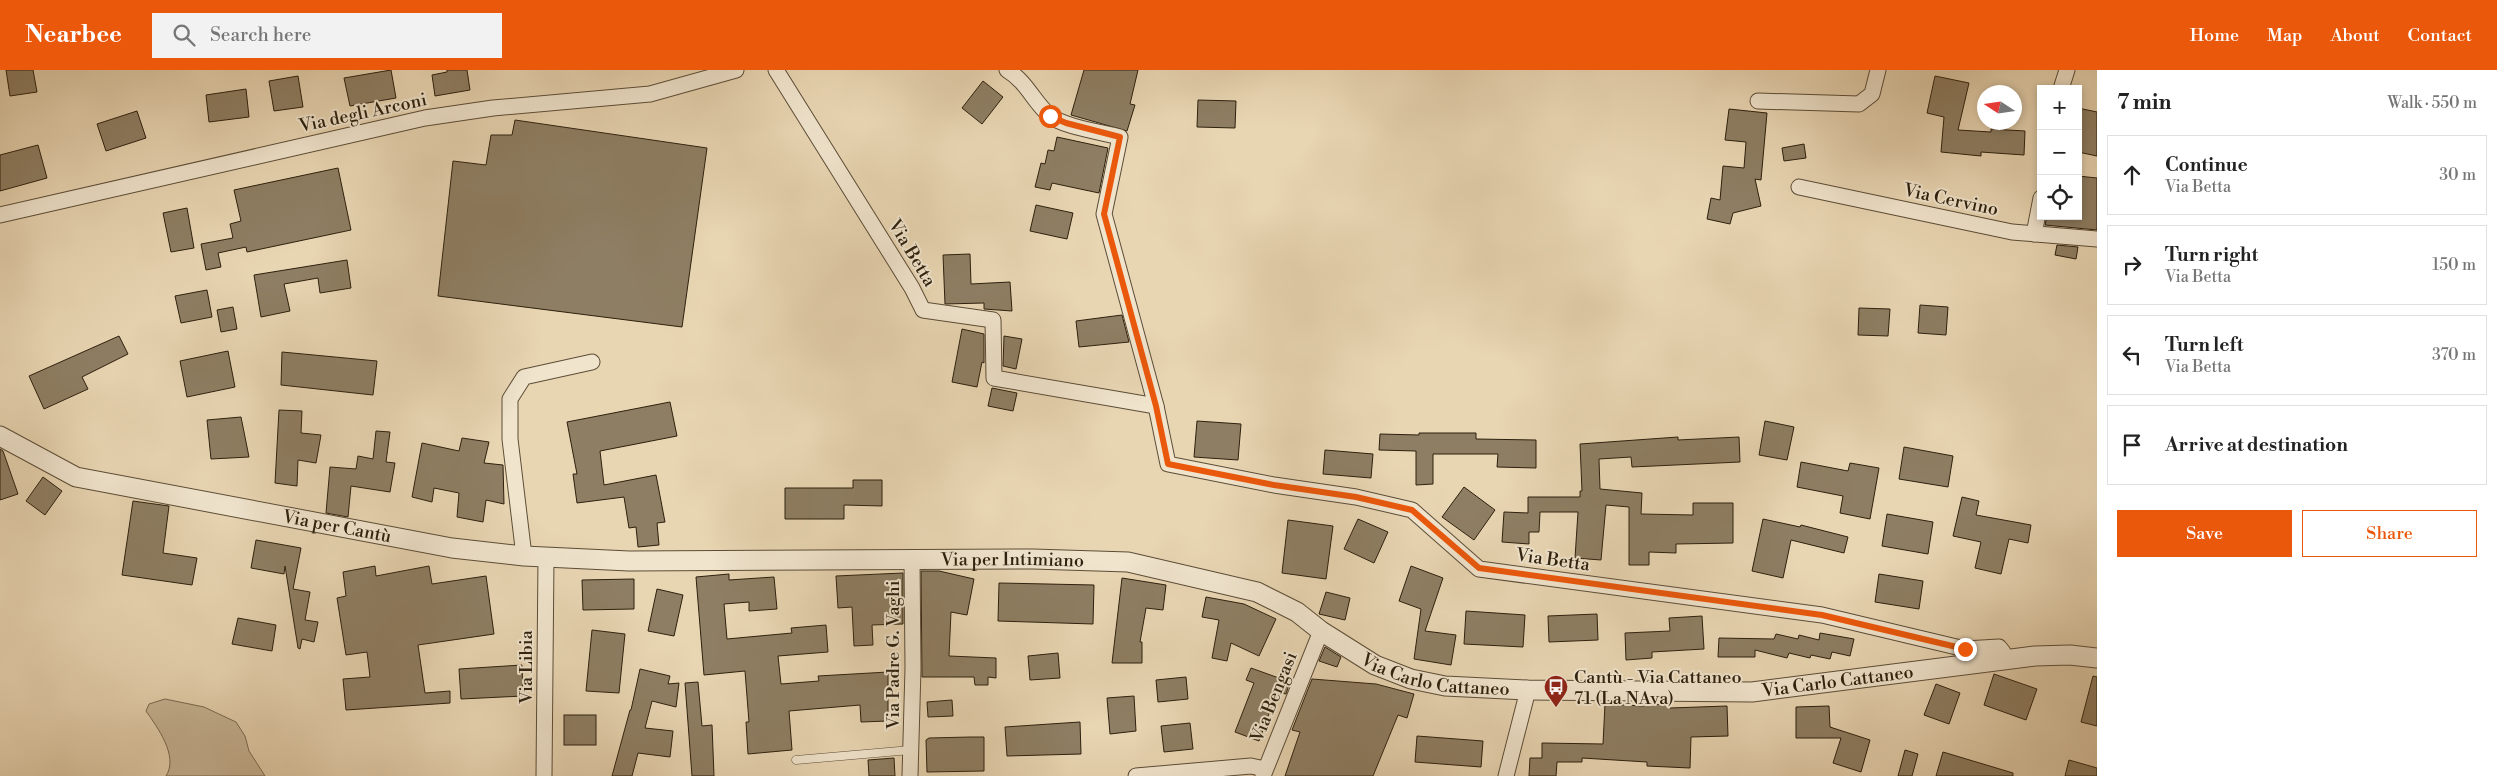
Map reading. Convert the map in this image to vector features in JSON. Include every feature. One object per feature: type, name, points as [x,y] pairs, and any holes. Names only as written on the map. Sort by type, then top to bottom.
[{"type":"street","name":"Via degli Arconi","points":[[0,216],[424,118],[493,108],[650,94],[736,70]]},
{"type":"street","name":"Via Betta","points":[[776,70],[912,288],[923,310],[994,320],[994,378],[1156,406]]},
{"type":"street","name":"Via Betta","points":[[1007,70],[1019,78],[1050,116],[1066,123],[1120,137],[1104,214],[1156,406],[1168,464],[1274,485],[1356,497],[1412,510],[1479,568],[1822,615],[1965,649],[1999,647],[2003,652],[2004,660]]},
{"type":"street","points":[[1758,101],[1859,104],[1872,94],[1878,70]]},
{"type":"street","points":[[2062,85],[2067,70]]},
{"type":"street","name":"Via Cervino","points":[[1799,187],[2012,232],[2097,239]]},
{"type":"street","points":[[2034,234],[2037,219]]},
{"type":"street","points":[[524,556],[510,439],[510,399],[524,377],[592,362]]},
{"type":"street","name":"Via per Cantù","points":[[0,436],[76,477],[452,548],[524,556],[688,562]]},
{"type":"street","name":"Via Libia","points":[[544,776],[546,557]]},
{"type":"street","name":"Via per Intimiano","points":[[688,562],[1033,559],[1128,562],[1257,592],[1297,612],[1321,631]]},
{"type":"street","name":"Via Padre G. Vaghi","points":[[910,776],[913,668],[912,560]]},
{"type":"street","name":"Via Carlo Cattaneo","points":[[1321,631],[1375,665],[1420,682],[1445,686],[1528,690],[1752,692],[2050,655],[2097,658]]},
{"type":"street","name":"Via Bengasi","points":[[1264,773],[1321,631]]},
{"type":"street","points":[[1506,776],[1528,690]]},
{"type":"street","points":[[1136,776],[1251,766],[1264,773]]},
{"type":"lane","name":"Via Padre G. Vaghi","points":[[796,760],[911,750]]},
{"type":"shaded area","points":[[165,699],[204,707],[236,722],[245,736],[249,751],[265,776],[166,776],[170,760],[168,751],[161,733],[146,711],[149,704]]},
{"type":"building","points":[[6,70],[33,70],[37,92],[10,96]]},
{"type":"building","points":[[391,70],[396,98],[350,106],[344,78]]},
{"type":"building","points":[[447,70],[467,70],[470,90],[435,96],[432,75],[447,72]]},
{"type":"building","points":[[1084,70],[1138,70],[1130,104],[1135,105],[1127,131],[1071,115]]},
{"type":"building","points":[[298,76],[303,107],[274,111],[269,81]]},
{"type":"building","points":[[1935,76],[1969,83],[1958,130],[1991,132],[1991,130],[2025,131],[2024,155],[1981,152],[1981,156],[1941,152],[1944,117],[1927,113]]},
{"type":"building","points":[[983,81],[1003,97],[982,124],[962,108]]},
{"type":"building","points":[[246,89],[249,117],[209,122],[206,95]]},
{"type":"building","points":[[1198,100],[1236,101],[1235,128],[1197,127]]},
{"type":"building","points":[[1729,109],[1767,113],[1761,180],[1755,179],[1761,206],[1733,213],[1730,224],[1707,219],[1711,198],[1720,200],[1723,166],[1744,168],[1746,142],[1725,140]]},
{"type":"building","points":[[2082,109],[2097,112],[2097,156],[2082,153]]},
{"type":"building","points":[[137,111],[146,138],[106,151],[97,124]]},
{"type":"building","points":[[515,120],[707,148],[682,327],[438,296],[453,161],[486,165],[491,135],[512,135]]},
{"type":"building","points":[[1057,137],[1108,148],[1099,193],[1052,183],[1050,190],[1035,187],[1041,163],[1045,164],[1048,150],[1054,151]]},
{"type":"building","points":[[1804,144],[1806,158],[1784,161],[1782,148]]},
{"type":"building","points":[[38,145],[47,178],[0,191],[0,155]]},
{"type":"building","points":[[338,168],[351,230],[247,252],[246,247],[218,253],[221,267],[206,270],[201,244],[233,238],[230,224],[241,221],[234,190]]},
{"type":"building","points":[[2082,176],[2097,178],[2097,230],[2045,225],[2046,220],[2082,220]]},
{"type":"building","points":[[1036,205],[1073,213],[1067,239],[1030,231]]},
{"type":"building","points":[[187,208],[194,248],[171,252],[163,213]]},
{"type":"building","points":[[2057,245],[2078,247],[2076,259],[2055,255]]},
{"type":"building","points":[[970,254],[971,284],[1010,282],[1012,311],[984,309],[984,303],[945,304],[943,255]]},
{"type":"building","points":[[347,260],[351,288],[320,293],[318,278],[284,284],[290,311],[261,317],[254,275]]},
{"type":"building","points":[[207,290],[212,317],[181,323],[175,296]]},
{"type":"building","points":[[1920,305],[1948,307],[1946,335],[1918,333]]},
{"type":"building","points":[[233,307],[237,329],[221,332],[217,310]]},
{"type":"building","points":[[1859,308],[1890,309],[1888,336],[1858,335]]},
{"type":"building","points":[[1122,315],[1129,342],[1079,347],[1076,321]]},
{"type":"building","points":[[962,329],[984,334],[984,363],[982,362],[977,387],[952,382]]},
{"type":"building","points":[[119,336],[128,354],[82,377],[88,389],[44,409],[29,376]]},
{"type":"building","points":[[1004,336],[1022,339],[1016,369],[1003,366]]},
{"type":"building","points":[[228,351],[235,387],[187,397],[180,361]]},
{"type":"building","points":[[282,352],[377,361],[373,395],[281,385]]},
{"type":"building","points":[[992,388],[1017,393],[1013,411],[988,406]]},
{"type":"building","points":[[670,402],[677,436],[600,451],[604,485],[656,475],[665,522],[657,523],[659,545],[638,547],[636,527],[629,528],[624,497],[577,503],[573,474],[577,474],[567,422]]},
{"type":"building","points":[[279,410],[302,411],[301,433],[321,435],[316,463],[298,460],[297,486],[275,483]]},
{"type":"building","points":[[241,417],[249,457],[211,459],[207,420]]},
{"type":"building","points":[[1197,421],[1241,424],[1238,460],[1194,457]]},
{"type":"building","points":[[1765,421],[1794,427],[1787,460],[1759,455]]},
{"type":"building","points":[[376,431],[390,432],[386,462],[395,463],[390,492],[351,486],[348,517],[326,513],[330,467],[356,469],[358,456],[373,459]]},
{"type":"building","points":[[1419,433],[1476,433],[1476,439],[1536,440],[1536,468],[1497,467],[1498,454],[1433,454],[1433,484],[1416,485],[1416,451],[1379,450],[1380,434],[1419,435]]},
{"type":"building","points":[[1678,437],[1678,440],[1739,437],[1740,462],[1632,467],[1631,457],[1599,459],[1600,489],[1642,493],[1641,514],[1693,515],[1693,503],[1733,503],[1733,543],[1676,544],[1676,553],[1649,552],[1649,565],[1629,565],[1629,507],[1606,505],[1601,560],[1575,558],[1578,512],[1540,512],[1539,532],[1529,532],[1529,544],[1502,542],[1504,512],[1528,513],[1528,497],[1580,497],[1580,491],[1582,491],[1580,444]]},
{"type":"building","points":[[462,438],[489,442],[484,463],[503,465],[504,504],[486,500],[483,522],[457,517],[459,493],[434,488],[432,502],[412,497],[422,443],[459,451]]},
{"type":"building","points":[[1904,447],[1953,456],[1948,487],[1899,479]]},
{"type":"building","points":[[0,449],[3,451],[18,494],[0,500]]},
{"type":"building","points":[[1325,450],[1373,454],[1371,478],[1323,474]]},
{"type":"building","points":[[1801,462],[1848,471],[1850,463],[1879,468],[1870,519],[1840,513],[1843,496],[1797,487]]},
{"type":"building","points":[[43,477],[62,491],[45,515],[26,501]]},
{"type":"building","points":[[853,480],[882,480],[882,506],[844,505],[844,519],[785,519],[785,488],[853,488]]},
{"type":"building","points":[[1464,487],[1495,510],[1474,540],[1442,517]]},
{"type":"building","points":[[1962,497],[1979,501],[1976,515],[2031,525],[2028,543],[2009,539],[2001,574],[1975,568],[1981,542],[1953,536]]},
{"type":"building","points":[[133,501],[169,506],[163,553],[197,558],[192,585],[122,575]]},
{"type":"building","points":[[1887,514],[1933,522],[1928,554],[1882,546]]},
{"type":"building","points":[[1358,519],[1388,532],[1374,563],[1344,549]]},
{"type":"building","points":[[1763,519],[1800,527],[1801,525],[1848,537],[1844,553],[1791,540],[1783,578],[1752,571]]},
{"type":"building","points":[[1288,520],[1333,526],[1326,579],[1282,573]]},
{"type":"building","points":[[256,540],[301,548],[293,589],[310,592],[305,620],[318,622],[314,642],[302,639],[300,649],[298,648],[285,566],[284,574],[251,568]]},
{"type":"building","points":[[375,566],[376,576],[429,566],[432,584],[486,576],[494,634],[418,645],[425,693],[450,691],[450,703],[346,710],[343,679],[370,677],[367,652],[346,655],[337,598],[346,596],[343,572]]},
{"type":"building","points":[[1411,566],[1443,578],[1425,631],[1456,635],[1451,665],[1414,659],[1421,609],[1399,601]]},
{"type":"building","points":[[921,571],[939,571],[974,579],[967,615],[951,612],[949,656],[996,658],[996,678],[988,677],[988,685],[975,685],[974,677],[922,677]]},
{"type":"building","points":[[903,573],[903,624],[872,625],[873,645],[854,646],[852,607],[838,608],[836,576]]},
{"type":"building","points":[[729,574],[729,580],[774,577],[777,609],[749,611],[749,602],[724,604],[727,639],[792,633],[791,628],[826,625],[828,652],[778,656],[781,684],[819,681],[818,676],[888,672],[888,721],[861,722],[860,705],[789,711],[792,750],[748,754],[746,722],[749,722],[745,671],[704,675],[696,577]]},
{"type":"building","points":[[1879,574],[1923,581],[1919,609],[1875,602]]},
{"type":"building","points":[[1122,578],[1166,585],[1163,610],[1146,608],[1140,642],[1142,642],[1142,663],[1112,663]]},
{"type":"building","points":[[634,579],[634,609],[583,610],[582,580]]},
{"type":"building","points":[[999,583],[1094,585],[1093,624],[998,621]]},
{"type":"building","points":[[657,589],[683,595],[674,636],[648,631]]},
{"type":"building","points":[[1326,592],[1350,598],[1345,620],[1319,614]]},
{"type":"building","points":[[1206,597],[1244,604],[1276,619],[1259,656],[1231,643],[1227,661],[1212,658],[1219,620],[1202,617]]},
{"type":"building","points":[[1466,611],[1525,615],[1523,647],[1464,644]]},
{"type":"building","points":[[1597,614],[1598,640],[1549,642],[1548,616]]},
{"type":"building","points":[[1702,616],[1704,649],[1652,652],[1652,658],[1626,660],[1625,633],[1670,631],[1669,618]]},
{"type":"building","points":[[238,618],[276,625],[272,651],[232,644]]},
{"type":"building","points":[[592,630],[625,634],[619,693],[586,691]]},
{"type":"building","points":[[1820,633],[1854,639],[1850,656],[1832,652],[1830,659],[1811,655],[1810,658],[1789,653],[1787,658],[1755,650],[1755,657],[1718,657],[1719,638],[1774,639],[1776,634],[1798,639],[1799,635],[1819,640]]},
{"type":"building","points":[[1325,647],[1341,657],[1337,667],[1319,661]]},
{"type":"building","points":[[1058,653],[1060,678],[1030,680],[1028,656]]},
{"type":"building","points":[[522,665],[523,696],[461,699],[459,669]]},
{"type":"building","points":[[1251,668],[1290,682],[1286,694],[1277,692],[1259,741],[1235,732],[1254,683],[1246,680]]},
{"type":"building","points":[[640,669],[670,676],[668,684],[679,683],[676,707],[652,701],[645,728],[673,731],[670,757],[638,753],[632,776],[612,776],[631,710]]},
{"type":"building","points":[[1994,674],[2037,689],[2026,720],[1984,705]]},
{"type":"building","points":[[2093,676],[2097,677],[2097,726],[2081,722]]},
{"type":"building","points":[[1186,677],[1188,699],[1158,702],[1156,680]]},
{"type":"building","points":[[1312,679],[1376,684],[1414,694],[1407,718],[1398,715],[1373,776],[1285,776],[1300,732],[1292,730]]},
{"type":"building","points":[[698,682],[702,726],[712,725],[714,776],[692,776],[685,683]]},
{"type":"building","points":[[1936,684],[1960,693],[1949,724],[1924,715]]},
{"type":"building","points":[[1134,696],[1136,731],[1110,734],[1107,698]]},
{"type":"building","points":[[952,700],[953,716],[928,717],[927,702]]},
{"type":"building","points":[[1605,704],[1670,705],[1670,708],[1727,706],[1728,736],[1691,737],[1690,768],[1647,766],[1647,762],[1582,758],[1582,762],[1557,762],[1556,776],[1529,776],[1530,758],[1542,758],[1542,743],[1603,744]]},
{"type":"building","points":[[1829,706],[1830,727],[1870,740],[1861,772],[1833,763],[1841,738],[1796,738],[1796,707]]},
{"type":"building","points":[[564,715],[596,715],[596,745],[564,745]]},
{"type":"building","points":[[1080,722],[1081,754],[1007,756],[1005,727]]},
{"type":"building","points":[[1190,723],[1193,749],[1164,752],[1161,726]]},
{"type":"building","points":[[1417,736],[1483,741],[1481,767],[1415,762]]},
{"type":"building","points":[[984,737],[984,771],[927,772],[926,740],[929,738]]},
{"type":"building","points":[[1905,750],[1918,754],[1912,776],[1898,776]]},
{"type":"building","points":[[1943,752],[2013,773],[2013,776],[1936,776]]},
{"type":"building","points":[[894,758],[895,776],[869,776],[868,760]]},
{"type":"building","points":[[2069,760],[2097,768],[2097,776],[2065,776]]},
{"type":"place","name":"Cantù - Via Cattaneo 71 (La NAva)","points":[[1556,708]]},
{"type":"route","points":[[1050,116],[1066,123],[1120,137],[1104,214],[1156,406],[1168,464],[1274,485],[1356,497],[1412,510],[1479,568],[1699,600],[1822,615],[1965,649]]}]
